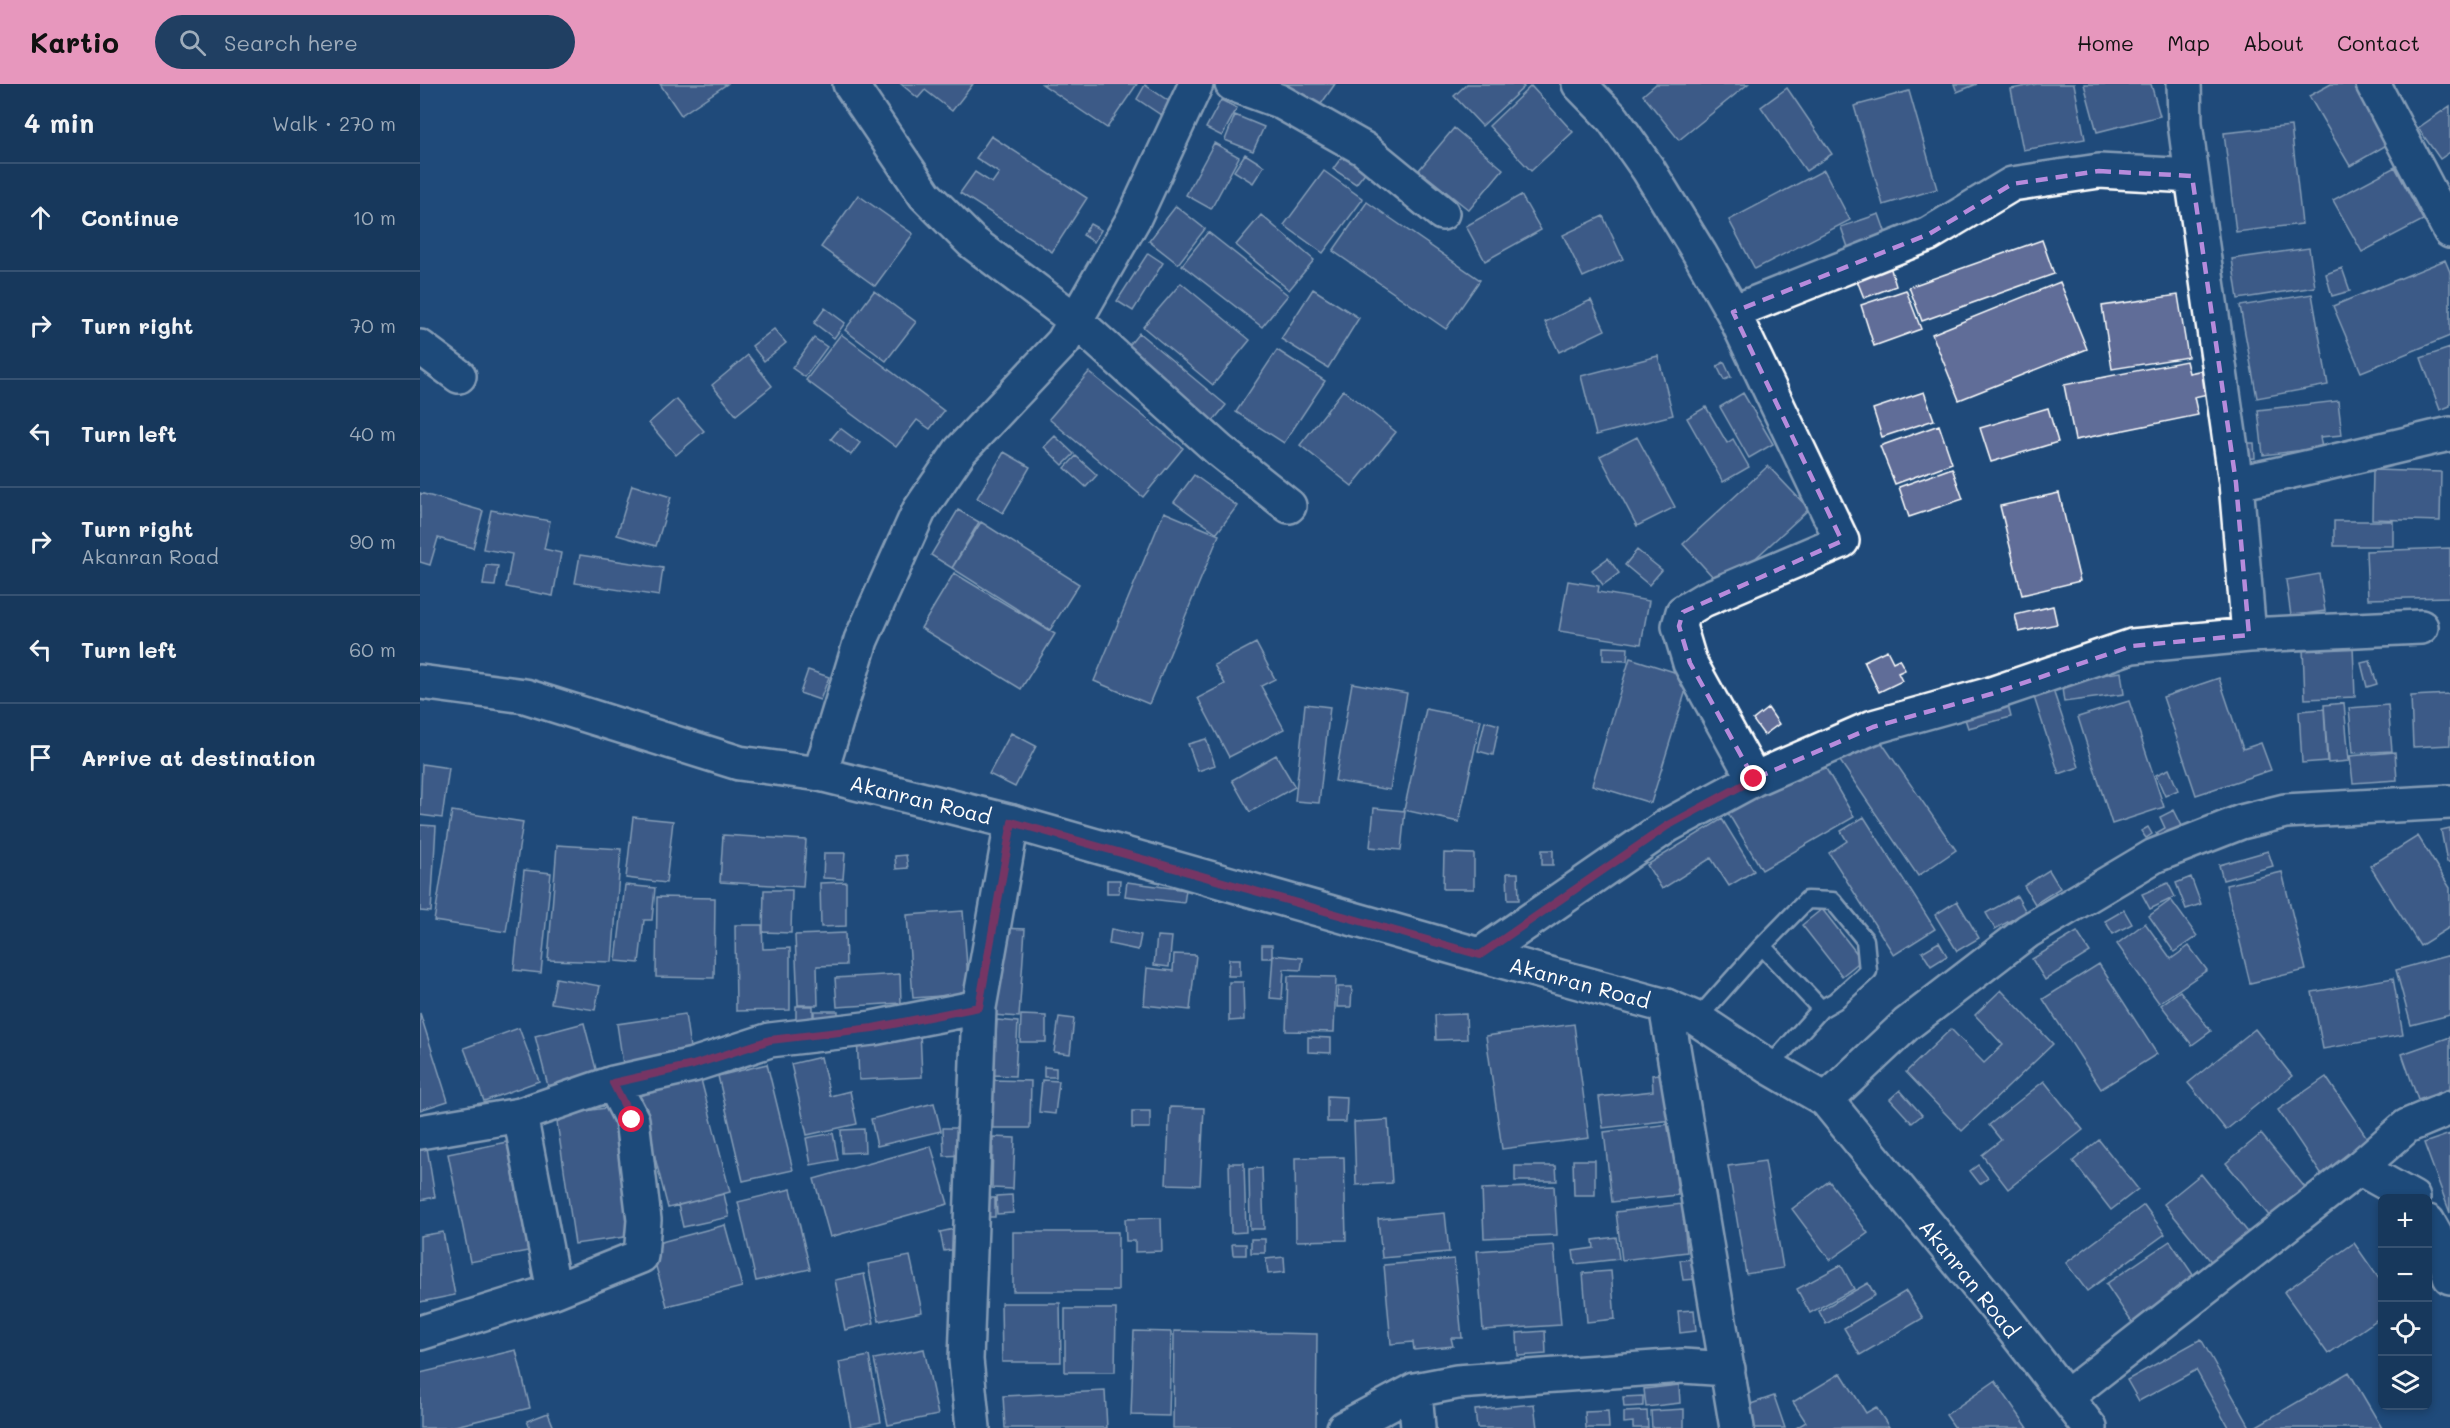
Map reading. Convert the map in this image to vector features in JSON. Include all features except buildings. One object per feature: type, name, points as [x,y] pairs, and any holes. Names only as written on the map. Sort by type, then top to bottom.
[{"type":"street","points":[[850,84],[925,195],[972,242],[1075,321],[1220,451],[1289,506]]},
{"type":"street","points":[[820,774],[861,640],[919,512],[960,451],[1063,342],[1134,218],[1196,84]]},
{"type":"street","points":[[1232,84],[1278,101],[1364,149],[1442,213]]},
{"type":"street","points":[[1579,84],[1613,119],[1648,169],[1733,312],[1842,541],[1703,600],[1683,612],[1679,626],[1690,663],[1754,779]]},
{"type":"street","points":[[2373,84],[2450,231]]},
{"type":"street","points":[[2186,86],[2185,123],[2236,483],[2249,635]]},
{"type":"street","points":[[1733,312],[1929,234],[2012,184],[2099,171],[2192,176]]},
{"type":"street","points":[[420,347],[459,376]]},
{"type":"street","points":[[2236,483],[2298,471],[2450,434]]},
{"type":"street","points":[[1480,955],[1667,826],[1754,779],[1873,727],[1991,694],[2132,646],[2249,635],[2421,627]]},
{"type":"street","name":"Akanran Road","points":[[420,682],[525,696],[739,763],[820,774],[1012,822],[1666,1006],[1697,1019],[1769,1067],[1826,1100],[2090,1428]]},
{"type":"street","points":[[1826,1100],[1907,1024],[2028,931],[2154,856],[2241,822],[2285,811],[2450,802]]},
{"type":"street","points":[[973,1428],[966,1360],[979,1007],[1012,822]]},
{"type":"street","points":[[1666,1006],[1737,1428]]},
{"type":"street","points":[[420,1132],[520,1115],[613,1083],[693,1065],[770,1040],[873,1028],[979,1007]]},
{"type":"street","points":[[420,1333],[554,1291],[641,1256],[644,1220],[632,1120],[613,1083]]},
{"type":"street","points":[[2066,1397],[2359,1168],[2408,1126],[2450,1108]]},
{"type":"street","points":[[520,1115],[554,1291]]},
{"type":"street","points":[[2359,1168],[2406,1194]]},
{"type":"street","points":[[1344,1428],[1415,1390],[1456,1382],[1683,1366],[1728,1369]]},
{"type":"street","points":[[1415,1390],[1418,1428]]},
{"type":"lane","points":[[1697,1019],[1762,946],[1807,900],[1833,901],[1865,940],[1868,971],[1835,1001],[1821,1009],[1769,1067]]},
{"type":"lane","points":[[1762,946],[1821,1009]]},
{"type":"highlighted area","points":[[2099,171],[2192,176],[2236,483],[2249,635],[2132,646],[1991,694],[1873,727],[1754,779],[1690,663],[1679,626],[1683,612],[1842,541],[1733,312],[1929,234],[2012,184]]},
{"type":"route","points":[[632,1120],[613,1083],[693,1065],[770,1040],[873,1028],[979,1007],[1012,822],[1480,955],[1667,826],[1754,779]]}]
